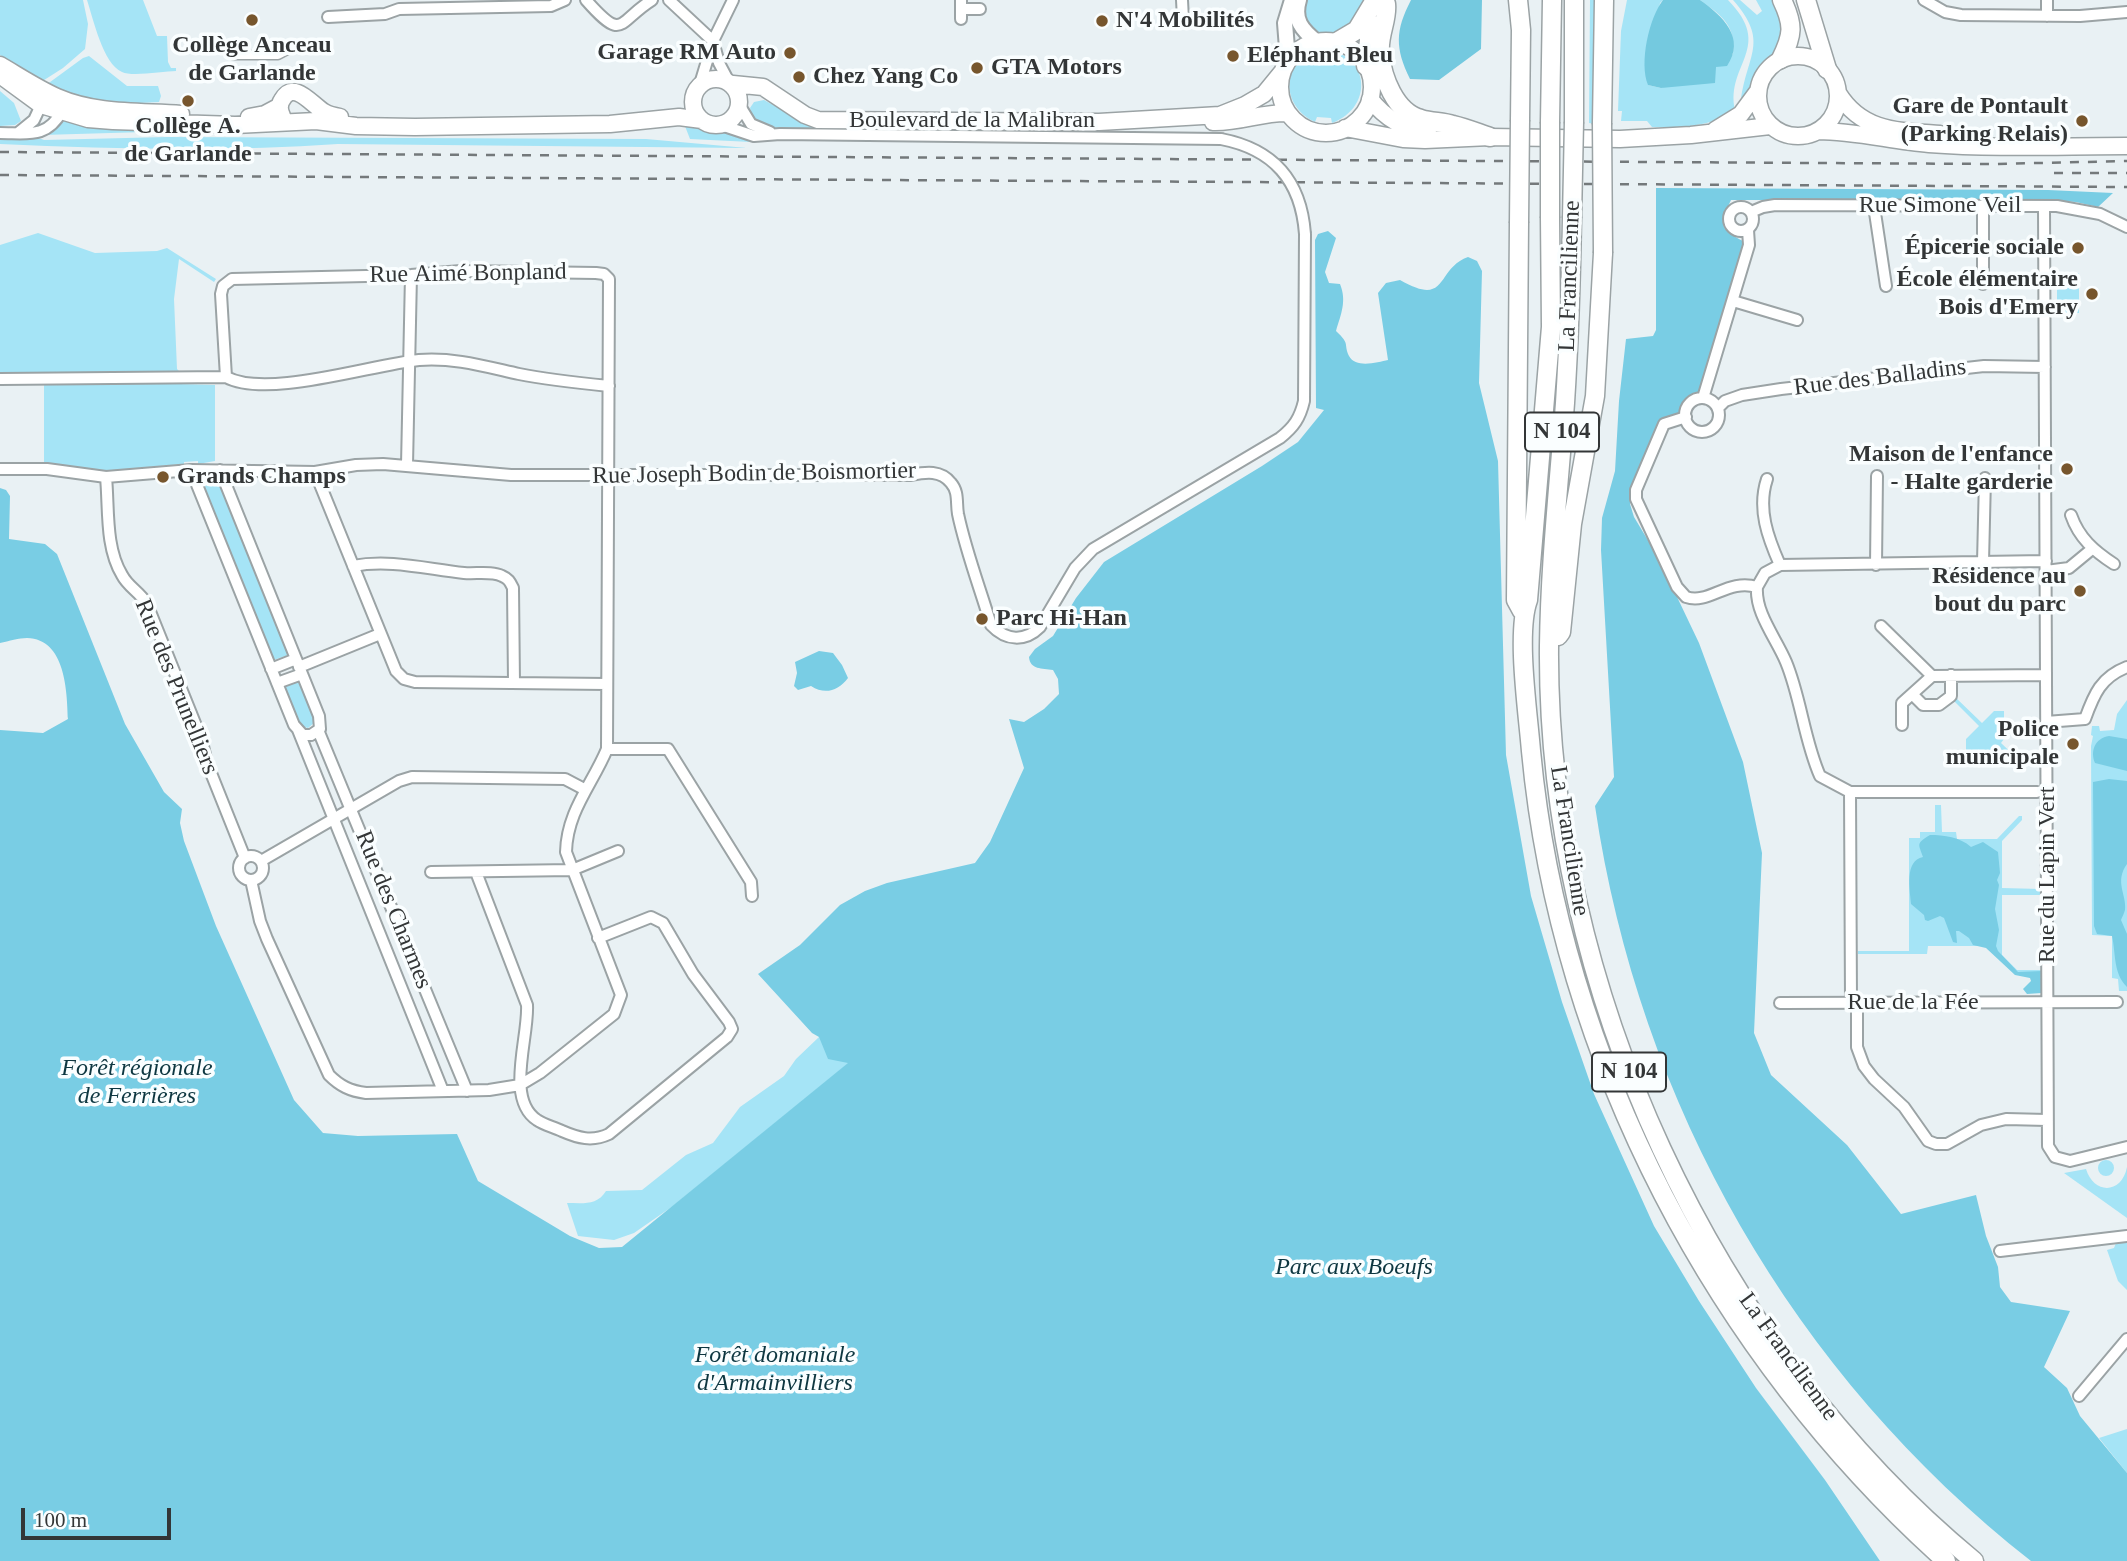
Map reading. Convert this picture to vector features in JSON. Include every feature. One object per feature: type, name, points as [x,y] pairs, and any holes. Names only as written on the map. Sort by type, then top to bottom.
[{"type":"highway","points":[[1518,0],[1521,30],[1517,600],[1523,614]]},
{"type":"highway","points":[[1521,30],[1525,0]]},
{"type":"highway","name":"La Francilienne","points":[[1552,0],[1551,327],[1528,600],[1523,614],[1534,774],[1545,851],[1568,956],[1631,1125],[1655,1179],[1694,1251],[1761,1357],[1839,1454],[1880,1498],[1946,1561]]},
{"type":"highway","name":"La Francilienne","points":[[1574,0],[1571,303],[1549,646],[1556,770],[1573,881],[1584,932],[1628,1070],[1671,1170],[1744,1299],[1813,1395],[1893,1486],[1974,1561]]},
{"type":"highway","points":[[1549,646],[1561,632],[1572,524],[1595,396],[1603,253],[1604,0]]},
{"type":"highway","points":[[1781,59],[1791,29],[1783,0]]},
{"type":"highway","points":[[1806,0],[1827,69]]},
{"type":"highway","points":[[1335,43],[1357,30],[1383,1]]},
{"type":"highway","points":[[1366,66],[1371,31],[1383,1]]},
{"type":"highway","points":[[1383,1],[1387,13],[1381,29],[1380,52],[1396,101],[1416,118],[1451,124],[1490,138]]},
{"type":"main road","points":[[1317,43],[1335,43],[1353,51],[1366,66],[1371,82],[1370,99],[1358,119],[1345,128],[1330,132],[1314,131],[1299,124],[1288,113],[1281,97],[1285,67],[1300,49],[1317,43]]},
{"type":"main road","points":[[1713,132],[1741,114],[1758,91],[1764,73],[1781,59],[1804,56],[1818,60],[1827,69],[1835,80],[1838,93],[1854,114],[1878,126],[1986,138],[2103,140],[2122,146]]},
{"type":"main road","points":[[0,65],[88,119],[149,123],[235,125],[289,116],[356,126],[610,124],[679,117],[721,125],[730,120],[741,103],[730,82],[715,78],[648,119]]},
{"type":"main road","name":"Boulevard de la Malibran","points":[[730,82],[763,87],[805,115],[818,120],[1099,122],[1220,115],[1264,94],[1285,67]]},
{"type":"main road","points":[[0,75],[41,105],[50,101],[91,112],[115,110],[235,118],[309,115],[309,101]]},
{"type":"main road","points":[[697,89],[694,107],[702,120]]},
{"type":"main road","points":[[1758,91],[1759,107],[1770,125],[1780,132],[1797,136],[1818,131],[1837,131],[1932,144],[2122,146]]},
{"type":"main road","points":[[289,116],[284,97],[293,92],[302,94],[329,115],[338,117],[414,118],[499,125]]},
{"type":"main road","points":[[1818,131],[1833,116],[1838,93]]},
{"type":"main road","name":"Boulevard de la Malibran","points":[[741,103],[766,95],[786,103]]},
{"type":"main road","points":[[1370,99],[1383,114],[1407,127],[1490,138]]},
{"type":"main road","name":"Boulevard de la Malibran","points":[[1162,119],[1236,122],[1279,112],[1288,113]]},
{"type":"main road","points":[[1345,128],[1403,139],[1620,139],[1691,135],[1770,125]]},
{"type":"street","points":[[328,17],[384,14],[399,9],[551,6],[565,0]]},
{"type":"street","points":[[586,0],[608,22],[618,25],[629,21],[652,0]]},
{"type":"street","points":[[669,0],[713,41],[719,63],[730,82]]},
{"type":"street","points":[[697,89],[713,41],[733,0]]},
{"type":"street","points":[[1285,67],[1285,23],[1292,0]]},
{"type":"street","points":[[1299,0],[1296,13],[1298,22],[1317,43]]},
{"type":"street","points":[[1924,0],[1945,12],[1961,15],[2080,16],[2100,12],[2127,12]]},
{"type":"street","points":[[2047,0],[2047,16]]},
{"type":"street","points":[[2099,0],[2100,12]]},
{"type":"street","points":[[1169,3],[1182,1],[1183,19]]},
{"type":"street","points":[[961,9],[980,9]]},
{"type":"street","points":[[233,55],[278,55],[295,46],[307,46]]},
{"type":"street","name":"Rue Joseph Bodin de Boismortier","points":[[741,103],[751,124],[780,134]]},
{"type":"street","points":[[0,133],[36,134],[46,130],[55,123],[61,104]]},
{"type":"street","points":[[18,133],[34,120],[41,105]]},
{"type":"street","name":"Rue Joseph Bodin de Boismortier","points":[[0,469],[47,469],[106,477],[191,470],[315,472],[356,465],[407,465],[511,475],[911,475],[934,472],[954,485],[958,515],[991,625],[1010,638],[1022,638],[1033,634],[1040,627],[1075,568],[1093,549],[1280,438],[1293,428],[1301,415],[1304,401],[1305,234],[1300,201],[1283,172],[1255,149],[1221,139],[780,134],[764,136],[747,135],[721,125]]},
{"type":"street","name":"Rue Simone Veil","points":[[1751,212],[1775,205],[2044,206],[2090,211],[2127,227]]},
{"type":"street","points":[[1874,206],[1886,286]]},
{"type":"street","name":"Rue du Lapin Vert","points":[[2044,206],[2046,722],[2049,784],[2048,1146],[2051,1153],[2060,1160],[2070,1161],[2127,1147]]},
{"type":"street","points":[[1983,207],[1983,284]]},
{"type":"street","points":[[1703,398],[1749,245],[1748,230],[1753,224],[1751,212],[1745,208],[1737,208],[1730,217],[1730,225],[1736,230],[1748,230]]},
{"type":"street","name":"Rue Aimé Bonpland","points":[[226,377],[221,294],[227,282],[232,279],[411,275],[461,271],[604,274],[611,287],[607,476],[607,749]]},
{"type":"street","points":[[407,465],[411,275]]},
{"type":"street","points":[[1733,300],[1797,320]]},
{"type":"street","points":[[0,379],[226,377],[241,384],[308,381],[421,360],[482,365],[522,375],[609,386]]},
{"type":"street","name":"Rue des Balladins","points":[[1718,408],[1725,401],[1742,395],[1781,389],[1984,366],[2045,367]]},
{"type":"street","points":[[1703,398],[1711,400],[1718,408],[1719,419],[1707,431],[1701,432],[1691,427],[1686,417],[1691,402],[1703,398]]},
{"type":"street","points":[[1686,417],[1664,424],[1636,491],[1636,499],[1681,594],[1692,599],[1737,584],[1757,587]]},
{"type":"street","name":"Rue des Charmes","points":[[191,470],[443,1091]]},
{"type":"street","name":"Rue des Charmes","points":[[220,470],[319,716],[318,730],[467,1091]]},
{"type":"street","points":[[315,472],[380,634],[396,671],[404,679],[415,682],[607,684]]},
{"type":"street","points":[[1876,565],[1877,476]]},
{"type":"street","name":"Rue des Prunelliers","points":[[106,477],[112,550],[120,573],[147,604],[201,738],[207,763],[245,858]]},
{"type":"street","points":[[1983,562],[1985,478]]},
{"type":"street","points":[[1767,479],[1764,488],[1766,532],[1780,565]]},
{"type":"street","points":[[2071,515],[2079,533],[2092,549],[2114,564]]},
{"type":"street","points":[[2037,792],[1850,792],[1820,776],[1792,676],[1762,614],[1757,587],[1765,573],[1780,565],[1983,562],[2069,568],[2092,549]]},
{"type":"street","points":[[353,566],[398,564],[499,575],[509,580],[513,588],[514,682]]},
{"type":"street","points":[[1881,626],[1932,676]]},
{"type":"street","points":[[277,683],[299,667],[380,634]]},
{"type":"street","points":[[271,669],[299,667]]},
{"type":"street","points":[[2046,722],[2085,719],[2092,698],[2103,681],[2115,671],[2127,667]]},
{"type":"street","points":[[1912,694],[1923,705],[1939,705],[1951,696],[1951,675]]},
{"type":"street","points":[[1902,725],[1902,704],[1932,676],[2046,675]]},
{"type":"street","points":[[298,729],[307,736],[318,730]]},
{"type":"street","points":[[251,880],[267,939],[329,1075],[339,1085],[366,1093],[467,1091],[520,1085],[540,1073],[614,1014],[621,995],[566,852],[572,814],[607,749],[668,750],[751,882],[752,896]]},
{"type":"street","points":[[261,861],[399,781],[412,777],[565,779],[584,789]]},
{"type":"street","points":[[2049,784],[2038,786],[2037,792],[2038,797],[2049,799]]},
{"type":"street","points":[[1850,792],[1857,1047],[1869,1074],[1911,1116],[1928,1141],[1936,1144],[1947,1144],[1982,1125],[2006,1119],[2048,1120]]},
{"type":"street","points":[[431,872],[572,870],[618,851]]},
{"type":"street","points":[[252,856],[261,861],[262,873],[258,878],[244,878],[239,871],[240,863],[245,858],[252,856]]},
{"type":"street","points":[[476,872],[527,1005],[520,1085],[526,1110],[536,1119],[580,1139],[601,1138],[609,1134],[730,1034],[732,1029],[693,974],[663,923],[657,918],[598,938]]},
{"type":"street","name":"Rue de la Fée","points":[[1780,1003],[2117,1002]]},
{"type":"street","points":[[2000,1251],[2127,1236]]},
{"type":"street","points":[[2079,1396],[2127,1339]]},
{"type":"shaded area","points":[[0,0],[83,0],[88,24],[85,49],[41,82],[0,55]]},
{"type":"shaded area","points":[[87,0],[143,0],[157,36],[167,36],[168,62],[176,71],[133,74],[122,72],[115,67],[104,50]]},
{"type":"shaded area","points":[[1304,0],[1366,0],[1364,14],[1337,35],[1317,33],[1307,28],[1302,4]]},
{"type":"shaded area","points":[[1411,0],[1482,0],[1481,49],[1439,80],[1410,79],[1399,40],[1402,21]]},
{"type":"shaded area","points":[[1590,0],[1598,0],[1596,124],[1589,123]]},
{"type":"shaded area","points":[[1627,0],[1663,0],[1660,3],[1648,85],[1661,88],[1716,67],[1733,54],[1730,28],[1715,11],[1700,0],[1728,0],[1748,31],[1748,44],[1736,80],[1735,110],[1716,120],[1684,127],[1652,127],[1647,121],[1621,121],[1622,111],[1618,111],[1621,31]]},
{"type":"shaded area","points":[[1663,0],[1700,0],[1717,13],[1729,28],[1734,46],[1732,56],[1727,66],[1716,67],[1715,83],[1661,88],[1648,85],[1645,76],[1647,41],[1653,18]]},
{"type":"shaded area","points":[[1733,0],[1740,0],[1757,15],[1762,11],[1756,0],[1773,0],[1788,27],[1774,54],[1764,61],[1756,72],[1744,103],[1741,100],[1753,38],[1751,27]]},
{"type":"shaded area","points":[[1321,50],[1337,52],[1349,59],[1361,80],[1361,93],[1356,105],[1332,123],[1331,118],[1317,117],[1315,122],[1303,114],[1295,105],[1291,94],[1292,72],[1298,63]]},
{"type":"shaded area","points":[[89,56],[127,86],[158,86],[161,96],[159,102],[119,104],[72,96],[46,85]]},
{"type":"shaded area","points":[[0,91],[14,103],[21,121],[15,125],[0,126]]},
{"type":"shaded area","points":[[764,100],[825,128],[772,128],[760,123],[750,108],[754,102]]},
{"type":"shaded area","points":[[70,119],[145,126],[145,132],[42,135]]},
{"type":"shaded area","points":[[683,121],[709,132],[728,132],[752,139],[751,142],[690,139]]},
{"type":"shaded area","points":[[0,137],[36,137],[44,140],[167,137],[646,139],[747,148],[338,144],[211,149],[127,148],[0,144]]},
{"type":"shaded area","points":[[38,233],[95,253],[157,251],[167,248],[216,279],[214,282],[179,259],[174,299],[177,369],[180,372],[0,372],[0,245]]},
{"type":"shaded area","points":[[2079,273],[2079,313],[2057,313],[2057,274]]},
{"type":"shaded area","points":[[44,384],[215,385],[215,461],[104,471],[44,463]]},
{"type":"shaded area","points":[[201,481],[221,481],[239,532],[242,533],[249,556],[252,556],[250,559],[258,579],[262,581],[259,584],[267,603],[271,604],[269,606],[276,626],[281,627],[278,630],[286,650],[291,654],[271,661],[272,656],[264,636],[260,634],[263,632],[254,612],[251,611],[253,609],[245,588],[242,588],[235,565],[232,565],[234,562],[226,542],[223,541],[225,538],[216,515],[213,516]]},
{"type":"shaded area","points":[[301,678],[300,684],[311,710],[314,711],[314,723],[308,728],[300,726],[294,719],[296,716],[285,689],[281,686]]},
{"type":"shaded area","points":[[1954,696],[1982,723],[1994,711],[2004,711],[2004,739],[2001,743],[2022,763],[2022,767],[1998,746],[1992,751],[1966,752],[1966,739],[1979,726],[1952,699]]},
{"type":"shaded area","points":[[2127,700],[2127,991],[2119,991],[2118,979],[2112,978],[2112,936],[2092,935],[2091,735],[2092,726],[2099,726],[2100,731],[2114,730],[2117,714]]},
{"type":"shaded area","points":[[1935,805],[1941,805],[1942,832],[1956,832],[1957,839],[1997,839],[2022,816],[2022,820],[2002,841],[2002,888],[2041,889],[2041,895],[2002,895],[2002,955],[2017,970],[2042,970],[2041,973],[2018,973],[1990,946],[1928,946],[1927,954],[1858,954],[1858,951],[1909,951],[1909,838],[1920,838],[1920,832],[1935,832]]},
{"type":"shaded area","points":[[842,1015],[849,1063],[673,1206],[634,1233],[614,1240],[578,1236],[567,1203],[594,1201],[606,1191],[642,1190],[686,1155],[713,1143],[740,1107],[784,1076],[796,1059]]},
{"type":"shaded area","points":[[2103,1160],[2109,1160],[2114,1168],[2112,1174],[2103,1176],[2098,1171],[2098,1165]]},
{"type":"shaded area","points":[[2127,1167],[2127,1218],[2064,1173],[2086,1169],[2095,1183],[2108,1188],[2120,1182]]},
{"type":"shaded area","points":[[2127,1242],[2127,1290],[2118,1281],[2107,1250],[2114,1248],[2116,1243]]},
{"type":"shaded area","points":[[2127,1429],[2127,1473],[2099,1438]]},
{"type":"green space","points":[[1656,188],[2048,190],[2113,193],[2098,207],[2045,200],[1731,200],[1724,216],[1724,226],[1730,234],[1745,242],[1725,311],[1735,314],[1710,394],[1692,400],[1683,411],[1658,425],[1630,504],[1634,517],[1658,557],[1699,643],[1743,762],[1762,853],[1754,1033],[1771,1075],[1847,1145],[1901,1214],[1976,1195],[1986,1236],[1998,1267],[2000,1287],[2011,1302],[2070,1311],[2044,1367],[2067,1388],[2080,1416],[2127,1473],[2127,1561],[2031,1561],[1946,1487],[1869,1406],[1800,1319],[1740,1226],[1690,1127],[1648,1024],[1617,917],[1595,806],[1614,777],[1601,550],[1602,518],[1615,471],[1626,339],[1653,336],[1656,330]]},
{"type":"green space","points":[[1328,231],[1336,238],[1325,272],[1329,283],[1340,284],[1343,296],[1343,307],[1336,331],[1345,342],[1349,356],[1357,362],[1367,364],[1388,360],[1378,293],[1386,283],[1400,280],[1416,288],[1434,288],[1450,270],[1468,257],[1477,261],[1482,271],[1479,383],[1498,461],[1506,755],[1531,896],[1562,1002],[1594,1094],[1654,1226],[1756,1388],[1825,1480],[1880,1561],[0,1561],[0,730],[43,733],[68,719],[62,669],[50,647],[27,638],[0,643],[0,488],[6,490],[10,496],[9,539],[45,544],[57,554],[125,724],[164,792],[182,809],[180,823],[184,841],[216,926],[294,1100],[323,1133],[358,1136],[457,1134],[478,1181],[570,1236],[599,1248],[622,1247],[848,1063],[828,1059],[819,1037],[812,1033],[758,974],[800,945],[840,905],[865,891],[887,883],[975,863],[990,842],[1024,768],[1009,719],[1024,722],[1044,709],[1059,694],[1058,679],[1053,670],[1037,668],[1030,661],[1029,657],[1035,649],[1053,636],[1076,598],[1104,562],[1298,442],[1324,410],[1316,408],[1315,240],[1318,234]]},
{"type":"green space","points":[[819,651],[833,653],[848,678],[831,690],[811,686],[798,690],[794,686],[797,673],[795,662]]},
{"type":"green space","points":[[2109,736],[2127,739],[2127,771],[2095,763],[2093,754],[2097,742]]},
{"type":"green space","points":[[2109,779],[2127,781],[2127,864],[2121,877],[2125,910],[2121,920],[2127,934],[2127,987],[2119,976],[2112,936],[2097,934],[2094,926],[2093,782]]},
{"type":"green space","points":[[1930,835],[1952,837],[1971,847],[1983,842],[1998,852],[2000,873],[1995,909],[1999,930],[1996,946],[2018,972],[2042,971],[2041,993],[2027,994],[2023,989],[2031,981],[2030,978],[2015,975],[1986,948],[1973,945],[1969,938],[1959,931],[1956,931],[1957,943],[1953,942],[1944,918],[1940,916],[1925,920],[1924,915],[1911,904],[1911,870],[1913,864],[1923,857],[1920,842]]},
{"type":"railway","points":[[0,152],[1995,164],[2127,161]]},
{"type":"railway","points":[[2054,173],[2127,173]]},
{"type":"railway","points":[[0,175],[2127,187]]},
{"type":"place","name":"Collège Anceau de Garlande","points":[[252,20]]},
{"type":"place","name":"N'4 Mobilités","points":[[1102,21]]},
{"type":"place","name":"Garage RM Auto","points":[[790,53]]},
{"type":"place","name":"Eléphant Bleu","points":[[1233,56]]},
{"type":"place","name":"GTA Motors","points":[[977,68]]},
{"type":"place","name":"Chez Yang Co","points":[[799,77]]},
{"type":"place","name":"Collège A. de Garlande","points":[[188,101]]},
{"type":"place","name":"Gare de Pontault (Parking Relais)","points":[[2082,121]]},
{"type":"place","name":"Épicerie sociale","points":[[2078,248]]},
{"type":"place","name":"École élémentaire Bois d'Emery","points":[[2092,294]]},
{"type":"place","name":"Maison de l'enfance - Halte garderie","points":[[2067,469]]},
{"type":"place","name":"Grands Champs","points":[[163,477]]},
{"type":"place","name":"Résidence au bout du parc","points":[[2080,591]]},
{"type":"place","name":"Parc Hi-Han","points":[[982,619]]},
{"type":"place","name":"Police municipale","points":[[2073,744]]},
{"type":"park label","name":"Forêt régionale de Ferrières","points":[[137,1083]]},
{"type":"park label","name":"Parc aux Boeufs","points":[[1354,1268]]},
{"type":"park label","name":"Forêt domaniale d'Armainvilliers","points":[[775,1370]]}]
